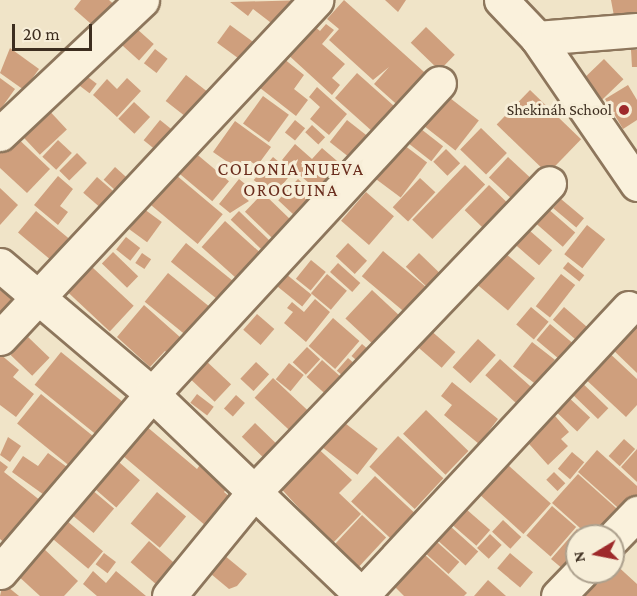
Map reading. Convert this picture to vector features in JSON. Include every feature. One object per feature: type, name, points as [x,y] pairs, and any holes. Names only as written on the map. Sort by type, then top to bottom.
[{"type":"street","points":[[0,134],[142,0]]},
{"type":"street","points":[[0,339],[316,0]]},
{"type":"street","points":[[501,0],[537,38],[637,184]]},
{"type":"street","points":[[537,38],[637,30]]},
{"type":"street","points":[[0,572],[152,394],[439,83]]},
{"type":"street","points":[[169,596],[254,492],[549,183]]},
{"type":"street","points":[[0,265],[152,394],[362,596],[629,308]]},
{"type":"street","points":[[625,526],[637,513]]},
{"type":"street","points":[[558,596],[570,584]]},
{"type":"building","points":[[81,0],[109,0],[117,7],[98,30],[74,9]]},
{"type":"building","points":[[308,0],[283,32],[253,9],[248,16],[230,2]]},
{"type":"building","points":[[344,0],[433,80],[403,110],[374,84],[389,67],[373,80],[329,40],[339,29],[327,19]]},
{"type":"building","points":[[385,0],[406,0],[398,12]]},
{"type":"building","points":[[611,0],[637,0],[637,23],[616,27]]},
{"type":"building","points":[[127,20],[154,44],[139,60],[112,36]]},
{"type":"building","points":[[309,22],[320,31],[326,24],[334,30],[322,44],[345,64],[332,78],[340,85],[332,95],[284,51]]},
{"type":"building","points":[[230,25],[263,49],[250,67],[217,43]]},
{"type":"building","points":[[426,27],[455,55],[439,71],[411,43]]},
{"type":"building","points":[[10,48],[39,69],[24,90],[0,73]]},
{"type":"building","points":[[155,49],[168,59],[157,73],[144,63]]},
{"type":"building","points":[[631,50],[637,50],[637,67],[632,67]]},
{"type":"building","points":[[278,54],[304,75],[294,89],[308,100],[296,116],[255,84]]},
{"type":"building","points":[[604,59],[623,79],[602,100],[582,80]]},
{"type":"building","points":[[80,71],[97,84],[90,93],[73,81]]},
{"type":"building","points":[[357,73],[403,114],[373,132],[335,98]]},
{"type":"building","points":[[186,75],[215,98],[195,124],[166,101]]},
{"type":"building","points":[[0,78],[15,89],[0,110]]},
{"type":"building","points":[[127,78],[141,91],[117,117],[93,95],[107,79],[117,89]]},
{"type":"building","name":"Shekináh School","points":[[628,85],[637,100],[637,120],[623,129],[605,99]]},
{"type":"building","points":[[317,87],[347,114],[329,135],[310,119],[320,107],[309,97]]},
{"type":"building","points":[[530,90],[581,139],[548,174],[497,125]]},
{"type":"building","points":[[441,91],[479,121],[455,150],[418,121]]},
{"type":"building","points":[[263,96],[289,115],[269,142],[243,124]]},
{"type":"building","points":[[134,102],[150,117],[134,134],[118,119]]},
{"type":"building","points":[[43,104],[67,130],[40,155],[16,129]]},
{"type":"building","points":[[160,120],[182,138],[165,158],[144,140]]},
{"type":"building","points":[[295,120],[305,128],[295,141],[285,132]]},
{"type":"building","points":[[347,120],[375,142],[358,164],[330,142]]},
{"type":"building","points":[[235,121],[271,147],[257,166],[250,161],[242,172],[213,152]]},
{"type":"building","points":[[312,125],[325,137],[318,145],[305,132]]},
{"type":"building","points":[[481,128],[507,153],[486,175],[460,150]]},
{"type":"building","points":[[421,129],[443,146],[431,161],[409,144]]},
{"type":"building","points":[[11,132],[50,169],[27,193],[0,168],[0,144]]},
{"type":"building","points":[[58,140],[72,153],[56,170],[42,157]]},
{"type":"building","points":[[400,142],[427,162],[401,198],[374,177]]},
{"type":"building","points":[[295,144],[312,159],[322,148],[351,173],[329,200],[282,160]]},
{"type":"building","points":[[446,149],[460,163],[447,176],[433,162]]},
{"type":"building","points":[[193,151],[229,181],[212,201],[176,171]]},
{"type":"building","points":[[77,153],[87,163],[69,181],[59,171]]},
{"type":"building","points":[[273,157],[292,173],[273,196],[254,180]]},
{"type":"building","points":[[508,157],[534,181],[515,201],[489,177]]},
{"type":"building","points":[[465,165],[485,184],[432,239],[412,220]]},
{"type":"building","points":[[115,167],[138,188],[127,200],[104,180]]},
{"type":"building","points":[[176,175],[223,214],[198,244],[151,205]]},
{"type":"building","points":[[58,176],[73,189],[60,206],[68,212],[58,225],[34,205]]},
{"type":"building","points":[[97,177],[119,196],[105,212],[83,193]]},
{"type":"building","points":[[420,178],[435,192],[408,222],[393,207]]},
{"type":"building","points":[[239,179],[250,188],[243,196],[249,201],[230,213],[219,204]]},
{"type":"building","points":[[298,179],[323,202],[303,223],[278,200]]},
{"type":"building","points":[[489,185],[512,207],[488,232],[465,210]]},
{"type":"building","points":[[0,188],[18,205],[0,225]]},
{"type":"building","points":[[366,192],[394,216],[369,245],[341,221]]},
{"type":"building","points":[[263,193],[299,228],[281,246],[245,212]]},
{"type":"building","points":[[561,199],[584,218],[576,227],[553,208]]},
{"type":"building","points":[[539,201],[575,232],[563,247],[527,215]]},
{"type":"building","points":[[144,209],[162,222],[147,242],[129,229]]},
{"type":"building","points":[[36,211],[77,245],[59,267],[18,232]]},
{"type":"building","points":[[239,211],[279,249],[270,258],[231,220]]},
{"type":"building","points":[[225,221],[269,260],[245,286],[202,247]]},
{"type":"building","points":[[522,224],[552,250],[539,265],[509,239]]},
{"type":"building","points":[[587,225],[605,239],[582,268],[564,254]]},
{"type":"building","points":[[126,237],[140,248],[130,261],[116,250]]},
{"type":"building","points":[[186,243],[242,288],[227,307],[171,262]]},
{"type":"building","points":[[348,243],[367,261],[355,274],[336,256]]},
{"type":"building","points":[[499,248],[535,278],[508,310],[472,280]]},
{"type":"building","points":[[383,251],[434,294],[413,319],[362,276]]},
{"type":"building","points":[[113,252],[138,276],[127,288],[102,264]]},
{"type":"building","points":[[142,253],[151,259],[144,269],[135,263]]},
{"type":"building","points":[[419,253],[443,276],[430,290],[406,267]]},
{"type":"building","points":[[311,260],[326,272],[311,291],[296,279]]},
{"type":"building","points":[[568,262],[584,275],[579,281],[563,268]]},
{"type":"building","points":[[338,263],[360,283],[352,292],[330,272]]},
{"type":"building","points":[[92,267],[134,306],[110,331],[68,293]]},
{"type":"building","points":[[168,273],[217,313],[194,341],[145,302]]},
{"type":"building","points":[[286,274],[312,295],[302,306],[277,286]]},
{"type":"building","points":[[327,274],[347,291],[331,310],[311,293]]},
{"type":"building","points":[[561,274],[575,285],[550,317],[536,306]]},
{"type":"building","points":[[0,290],[16,302],[0,322]]},
{"type":"building","points":[[372,290],[406,322],[380,351],[345,319]]},
{"type":"building","points":[[315,299],[330,312],[306,342],[284,323],[293,312],[287,308],[292,302],[304,312]]},
{"type":"building","points":[[144,305],[190,346],[176,361],[165,351],[150,367],[117,337]]},
{"type":"building","points":[[531,307],[549,322],[534,339],[516,325]]},
{"type":"building","points":[[564,307],[592,331],[581,344],[553,320]]},
{"type":"building","points":[[257,314],[274,329],[261,345],[243,330]]},
{"type":"building","points":[[333,318],[359,341],[335,369],[309,346]]},
{"type":"building","points":[[633,321],[637,325],[637,373],[609,346]]},
{"type":"building","points":[[550,324],[579,348],[566,365],[537,340]]},
{"type":"building","points":[[429,329],[455,352],[442,368],[415,345]]},
{"type":"building","points":[[28,337],[50,358],[32,376],[11,355]]},
{"type":"building","points":[[478,339],[496,355],[470,383],[453,367]]},
{"type":"building","points":[[532,342],[555,360],[536,384],[513,366]]},
{"type":"building","points":[[362,344],[378,358],[367,370],[352,356]]},
{"type":"building","points":[[307,347],[320,359],[306,375],[293,362]]},
{"type":"building","points":[[605,349],[637,379],[637,405],[626,417],[581,375]]},
{"type":"building","points":[[61,352],[125,404],[98,436],[35,385]]},
{"type":"building","points":[[0,354],[19,370],[13,377],[34,394],[16,417],[0,405]]},
{"type":"building","points":[[348,358],[364,372],[353,385],[337,371]]},
{"type":"building","points":[[204,359],[231,384],[215,402],[188,377]]},
{"type":"building","points":[[500,359],[536,391],[521,407],[485,375]]},
{"type":"building","points":[[322,360],[349,384],[333,401],[307,377]]},
{"type":"building","points":[[256,362],[269,374],[253,391],[240,379]]},
{"type":"building","points":[[289,363],[304,375],[291,391],[276,379]]},
{"type":"building","points":[[576,377],[608,408],[598,419],[566,388]]},
{"type":"building","points":[[273,378],[311,413],[293,433],[255,398]]},
{"type":"building","points":[[452,382],[498,419],[479,444],[444,415],[452,405],[441,396]]},
{"type":"building","points":[[41,394],[94,437],[70,466],[17,424]]},
{"type":"building","points":[[197,394],[214,407],[207,415],[190,403]]},
{"type":"building","points":[[236,395],[245,403],[233,416],[224,408]]},
{"type":"building","points":[[566,395],[590,418],[577,431],[553,409]]},
{"type":"building","points":[[549,409],[569,432],[561,439],[568,446],[548,465],[521,435]]},
{"type":"building","points":[[426,410],[468,451],[446,475],[403,434]]},
{"type":"building","points":[[336,416],[378,449],[357,475],[316,442]]},
{"type":"building","points":[[255,423],[278,445],[265,459],[242,437]]},
{"type":"building","points":[[146,426],[197,469],[205,458],[232,481],[224,492],[230,497],[206,526],[122,455]]},
{"type":"building","points":[[398,436],[443,478],[415,509],[369,467]]},
{"type":"building","points":[[8,437],[21,446],[10,462],[0,455]]},
{"type":"building","points":[[624,439],[635,449],[620,466],[609,456]]},
{"type":"building","points":[[312,443],[352,480],[339,493],[361,514],[332,544],[275,482]]},
{"type":"building","points":[[637,449],[637,482],[621,467]]},
{"type":"building","points":[[597,450],[637,486],[637,502],[626,515],[578,472]]},
{"type":"building","points":[[572,452],[584,462],[570,479],[558,469]]},
{"type":"building","points":[[48,453],[67,467],[47,497],[12,472],[23,456],[38,466]]},
{"type":"building","points":[[112,456],[140,480],[116,507],[88,483]]},
{"type":"building","points":[[0,461],[8,467],[4,472],[41,501],[7,545],[0,539]]},
{"type":"building","points":[[507,464],[551,503],[523,534],[480,494]]},
{"type":"building","points":[[554,472],[565,483],[558,491],[546,480]]},
{"type":"building","points":[[578,474],[625,516],[618,524],[576,524],[552,503]]},
{"type":"building","points":[[375,476],[417,515],[393,540],[351,502]]},
{"type":"building","points":[[85,484],[114,508],[94,533],[64,509]]},
{"type":"building","points":[[157,492],[186,516],[160,548],[131,523]]},
{"type":"building","points":[[552,506],[573,524],[565,524],[565,540],[551,556],[526,535]]},
{"type":"building","points":[[466,509],[490,530],[476,546],[452,525]]},
{"type":"building","points":[[54,510],[103,551],[88,569],[39,528]]},
{"type":"building","points":[[362,515],[386,538],[355,570],[331,548]]},
{"type":"building","points":[[503,520],[521,537],[510,549],[492,532]]},
{"type":"building","points":[[450,526],[478,551],[466,566],[437,540]]},
{"type":"building","points":[[490,534],[502,545],[489,559],[477,548]]},
{"type":"building","points":[[149,541],[178,566],[159,587],[131,562]]},
{"type":"building","points":[[437,542],[459,562],[449,574],[426,554]]},
{"type":"building","points":[[565,543],[565,571],[551,559]]},
{"type":"building","points":[[213,546],[247,574],[237,586],[229,589],[199,564]]},
{"type":"building","points":[[42,547],[78,581],[64,596],[40,596],[16,574]]},
{"type":"building","points":[[104,553],[116,562],[108,573],[96,564]]},
{"type":"building","points":[[510,553],[533,572],[520,588],[497,568]]},
{"type":"building","points":[[424,554],[467,593],[464,596],[404,596],[395,587]]},
{"type":"building","points":[[93,571],[106,583],[116,571],[146,596],[97,596],[83,584]]},
{"type":"building","points":[[625,573],[637,584],[637,596],[569,596],[576,584],[625,584]]},
{"type":"building","points":[[488,580],[506,596],[474,596]]},
{"type":"building","points":[[3,583],[19,596],[0,596]]},
{"type":"place","name":"Shekináh School","points":[[624,110]]},
{"type":"district","name":"COLONIA NUEVA OROCUINA","points":[[291,180]]}]
